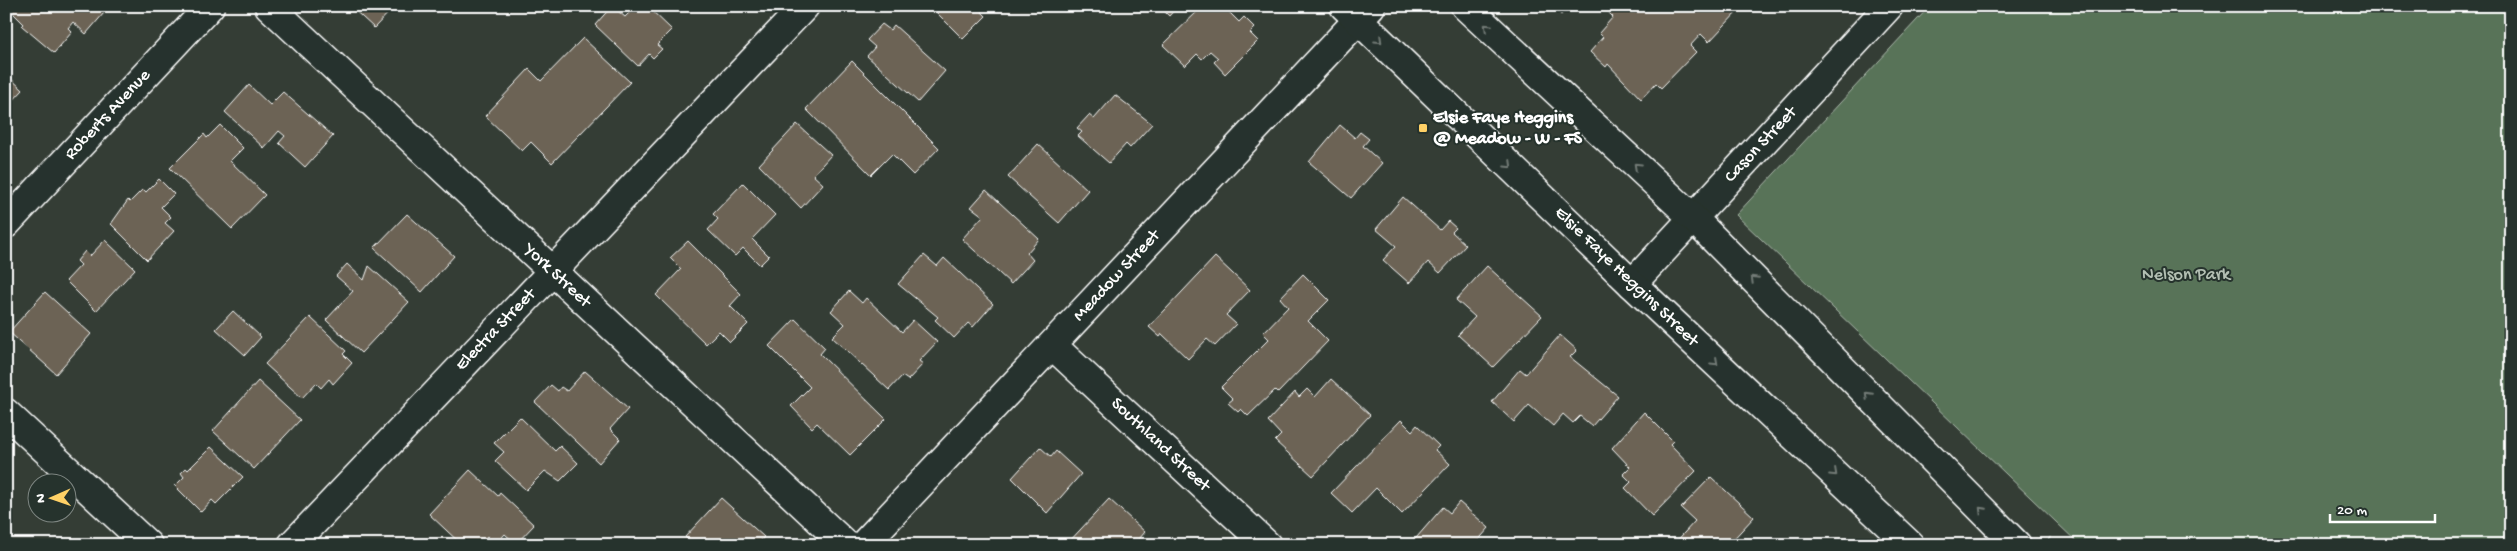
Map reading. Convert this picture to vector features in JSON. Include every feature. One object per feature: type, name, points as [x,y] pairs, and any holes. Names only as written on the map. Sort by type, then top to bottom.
[{"type":"street","name":"Roberts Avenue","points":[[6,224],[210,6]]},
{"type":"street","name":"York Street","points":[[269,6],[846,545]]},
{"type":"street","name":"Electra Street","points":[[292,545],[805,6]]},
{"type":"street","points":[[1465,6],[1693,218],[2016,545]]},
{"type":"street","name":"Cason Street","points":[[1632,284],[1889,6]]},
{"type":"street","name":"Elsie Faye Heggins Street","points":[[1357,10],[1632,284],[1910,545]]},
{"type":"street","name":"Meadow Street","points":[[862,545],[1052,345],[1357,10]]},
{"type":"street","name":"Southland Street","points":[[1052,345],[1267,545]]},
{"type":"street","points":[[6,413],[148,545]]},
{"type":"green space","name":"Nelson Park","points":[[1930,6],[2511,6],[2511,545],[2080,545],[1736,215]]},
{"type":"building","points":[[6,6],[97,6],[104,13],[86,34],[73,22],[68,28],[72,32],[54,53],[22,26],[24,24]]},
{"type":"building","points":[[350,6],[395,6],[374,28]]},
{"type":"building","points":[[612,6],[625,17],[636,6],[647,6],[672,30],[657,45],[662,49],[653,58],[649,54],[638,66],[595,25]]},
{"type":"building","points":[[930,6],[976,6],[986,16],[963,39]]},
{"type":"building","points":[[1159,6],[1178,6],[1169,16]]},
{"type":"building","points":[[1203,6],[1223,6],[1239,22],[1244,17],[1255,28],[1250,33],[1258,41],[1225,74],[1214,62],[1218,58],[1210,51],[1202,59],[1197,54],[1185,66],[1163,45]]},
{"type":"building","points":[[1552,6],[1569,6],[1561,15]]},
{"type":"building","points":[[1606,6],[1733,6],[1738,11],[1709,42],[1701,34],[1690,46],[1696,52],[1661,88],[1656,83],[1641,99],[1608,64],[1606,67],[1590,52],[1603,37],[1599,33],[1613,17],[1604,8]]},
{"type":"building","points":[[882,24],[890,30],[894,25],[945,71],[918,102],[867,56],[875,47],[867,40]]},
{"type":"building","points":[[583,38],[630,82],[552,163],[531,142],[522,151],[485,116],[529,69],[541,81]]},
{"type":"building","points":[[852,61],[939,148],[913,175],[892,154],[871,175],[806,109]]},
{"type":"building","points":[[6,74],[23,90],[6,108]]},
{"type":"building","points":[[249,85],[270,105],[283,92],[333,136],[305,167],[279,143],[285,136],[279,131],[264,148],[225,112]]},
{"type":"building","points":[[1115,95],[1152,124],[1130,148],[1126,144],[1109,163],[1078,136],[1082,132],[1077,128],[1089,115],[1094,119]]},
{"type":"building","points":[[797,124],[831,155],[813,175],[823,184],[801,208],[759,165]]},
{"type":"building","points":[[220,125],[243,148],[230,161],[265,195],[232,229],[170,168],[204,134],[207,138]]},
{"type":"building","points":[[1340,125],[1355,138],[1360,132],[1369,139],[1363,146],[1382,163],[1351,198],[1309,162]]},
{"type":"building","points":[[1038,144],[1088,190],[1059,223],[1008,177]]},
{"type":"building","points":[[159,179],[174,194],[161,207],[171,217],[165,223],[174,231],[147,260],[111,224],[128,200],[130,202],[143,189],[146,192]]},
{"type":"building","points":[[743,183],[775,215],[752,239],[769,256],[760,265],[743,248],[735,256],[708,230],[718,219],[713,214]]},
{"type":"building","points":[[986,190],[1039,239],[1027,253],[1033,260],[1011,284],[962,239],[983,216],[971,207]]},
{"type":"building","points":[[1403,197],[1440,230],[1448,221],[1456,228],[1452,232],[1466,245],[1440,273],[1428,262],[1409,283],[1383,260],[1396,246],[1376,229]]},
{"type":"building","points":[[407,214],[454,256],[422,292],[374,248]]},
{"type":"building","points":[[105,240],[135,269],[96,311],[66,281],[81,265],[77,261],[85,251],[90,256]]},
{"type":"building","points":[[688,241],[741,294],[730,306],[748,324],[730,342],[719,331],[706,344],[656,295],[681,269],[670,258]]},
{"type":"building","points":[[924,255],[937,266],[944,258],[993,304],[973,327],[968,323],[954,338],[935,320],[938,317],[898,284]]},
{"type":"building","points":[[1215,257],[1250,290],[1226,315],[1236,324],[1215,346],[1207,339],[1188,359],[1162,334],[1160,337],[1149,327]]},
{"type":"building","points":[[347,264],[364,280],[369,266],[409,302],[361,353],[326,320],[353,291],[336,276]]},
{"type":"building","points":[[1487,266],[1542,316],[1493,367],[1458,335],[1475,317],[1456,300]]},
{"type":"building","points":[[1303,274],[1329,300],[1308,321],[1328,341],[1278,393],[1275,390],[1248,416],[1241,409],[1238,412],[1228,403],[1233,399],[1221,387],[1269,339],[1263,333],[1288,307],[1280,298]]},
{"type":"building","points":[[849,291],[862,303],[866,298],[902,332],[913,320],[937,342],[919,361],[923,364],[908,380],[902,376],[889,390],[832,337],[845,324],[831,311]]},
{"type":"building","points":[[45,292],[91,334],[56,374],[9,332]]},
{"type":"building","points":[[233,311],[261,337],[245,355],[216,329]]},
{"type":"building","points":[[310,317],[346,351],[343,354],[352,363],[333,384],[329,379],[321,388],[316,383],[302,398],[265,364]]},
{"type":"building","points":[[795,319],[825,348],[820,354],[886,419],[850,455],[817,423],[812,428],[791,406],[810,387],[769,346]]},
{"type":"building","points":[[1560,335],[1577,350],[1570,357],[1618,396],[1592,426],[1580,416],[1573,423],[1563,414],[1553,426],[1529,405],[1514,422],[1492,402],[1520,369],[1526,374]]},
{"type":"building","points":[[585,371],[628,409],[610,429],[620,439],[599,463],[535,402],[551,385],[558,391],[561,387],[567,391]]},
{"type":"building","points":[[1331,379],[1370,415],[1313,476],[1275,441],[1281,435],[1268,421],[1295,392],[1299,397],[1307,389],[1315,397]]},
{"type":"building","points":[[258,381],[300,420],[254,469],[213,431]]},
{"type":"building","points":[[1644,412],[1673,441],[1670,444],[1696,471],[1652,516],[1625,488],[1631,482],[1623,474],[1630,467],[1612,448]]},
{"type":"building","points":[[520,417],[555,451],[560,446],[578,463],[560,481],[545,471],[526,490],[495,461],[504,452],[494,443]]},
{"type":"building","points":[[1401,420],[1412,431],[1417,425],[1439,446],[1435,450],[1450,464],[1402,514],[1376,488],[1352,513],[1331,493]]},
{"type":"building","points":[[211,447],[243,477],[216,504],[212,500],[201,512],[175,486],[184,477],[181,473],[186,468],[188,470]]},
{"type":"building","points":[[1040,447],[1051,457],[1056,451],[1081,474],[1047,513],[1012,478]]},
{"type":"building","points":[[470,470],[498,496],[500,493],[534,525],[516,544],[505,534],[495,545],[487,536],[479,545],[462,545],[429,514]]},
{"type":"building","points":[[1711,477],[1754,517],[1728,545],[1673,545],[1695,521],[1681,508]]},
{"type":"building","points":[[721,498],[764,537],[757,545],[694,545],[685,537]]},
{"type":"building","points":[[1109,499],[1145,532],[1134,545],[1066,545]]},
{"type":"building","points":[[1459,502],[1489,528],[1474,545],[1410,545],[1443,507],[1450,513]]},
{"type":"building","points":[[656,538],[663,545],[650,545]]},
{"type":"place","name":"Elsie Faye Heggins @ Meadow - W - FS","points":[[1423,128]]}]
